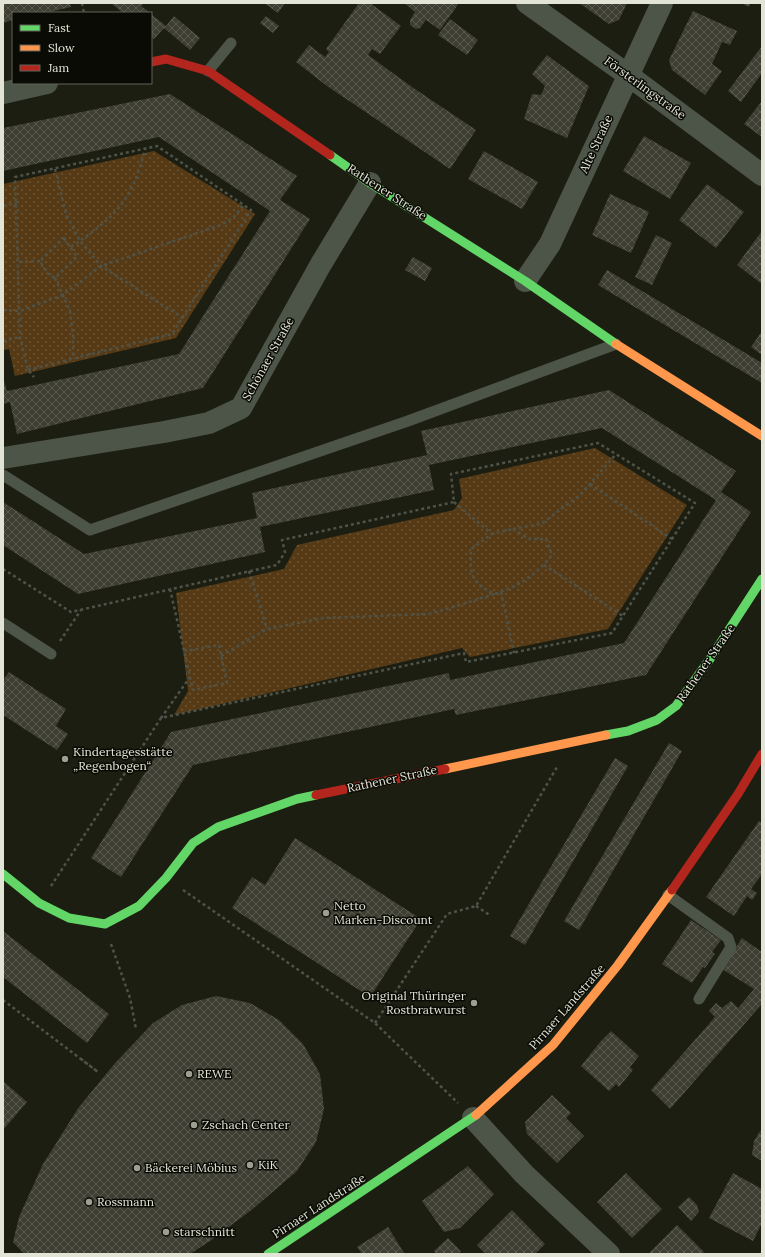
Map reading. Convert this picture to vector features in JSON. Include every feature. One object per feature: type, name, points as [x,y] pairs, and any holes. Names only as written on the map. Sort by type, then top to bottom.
[{"type":"street","name":"Försterlingstraße","points":[[527,3],[628,75],[762,175]]},
{"type":"street","name":"Alte Straße","points":[[525,281],[550,244],[662,3]]},
{"type":"street","name":"Rathener Straße","points":[[152,62],[166,59],[208,71],[370,182],[525,281],[616,344],[762,436]]},
{"type":"street","points":[[3,93],[43,84]]},
{"type":"street","name":"Schönaer Straße","points":[[3,458],[186,428],[209,423],[241,408],[321,264],[370,182]]},
{"type":"street","name":"Rathener Straße","points":[[105,924],[139,906],[166,878],[193,843],[218,827],[297,799],[628,731],[658,720],[676,706],[710,659],[762,579]]},
{"type":"street","name":"Pirnaer Landstraße","points":[[268,1254],[473,1118],[553,1045],[618,965],[738,794],[762,754]]},
{"type":"street","points":[[3,874],[39,903],[68,918],[105,924]]},
{"type":"street","points":[[473,1118],[524,1174],[609,1254]]},
{"type":"lane","points":[[208,71],[231,43]]},
{"type":"lane","points":[[3,475],[90,530],[408,421],[616,344]]},
{"type":"lane","points":[[3,623],[51,654]]},
{"type":"lane","points":[[668,895],[728,938],[731,947],[699,1000]]},
{"type":"path","points":[[28,370],[73,360],[172,334],[251,210],[157,146],[15,177],[19,262],[20,337],[28,370],[34,377]]},
{"type":"path","points":[[71,247],[107,221],[128,196],[138,174],[145,149]]},
{"type":"path","points":[[55,169],[66,214],[80,241],[101,266],[183,318]]},
{"type":"path","points":[[3,206],[17,203]]},
{"type":"path","points":[[3,310],[20,311],[63,296],[101,266],[221,225],[234,217],[244,204]]},
{"type":"path","points":[[19,262],[40,261],[64,238],[77,257],[55,278]]},
{"type":"path","points":[[40,261],[47,273],[55,278],[70,312],[73,334],[73,360]]},
{"type":"path","points":[[3,341],[20,337]]},
{"type":"path","points":[[161,718],[464,653],[466,662],[612,633],[695,503],[598,443],[451,474],[454,502],[492,534]]},
{"type":"path","points":[[495,594],[480,588],[470,572],[471,549],[492,534],[541,524],[580,495],[616,454]]},
{"type":"path","points":[[590,484],[672,539]]},
{"type":"path","points":[[3,569],[71,612],[277,565],[285,552],[282,540],[454,502]]},
{"type":"path","points":[[221,656],[267,628],[323,618],[430,614],[514,587],[539,571],[552,555],[546,539],[529,539],[513,529]]},
{"type":"path","points":[[544,564],[623,616]]},
{"type":"path","points":[[249,571],[267,628]]},
{"type":"path","points":[[170,589],[185,651],[192,690],[226,683],[219,645],[185,651]]},
{"type":"path","points":[[501,592],[514,653]]},
{"type":"path","points":[[51,654],[81,610]]},
{"type":"path","points":[[39,903],[161,718],[190,677]]},
{"type":"path","points":[[374,1022],[447,914],[476,906],[572,742]]},
{"type":"path","points":[[166,878],[374,1022],[473,1118]]},
{"type":"path","points":[[476,906],[491,916]]},
{"type":"path","points":[[105,924],[130,998],[136,1029]]},
{"type":"path","points":[[3,1000],[98,1072],[81,1059]]},
{"type":"shaded area","points":[[154,151],[255,214],[176,338],[15,376],[9,349],[3,350],[3,184]]},
{"type":"shaded area","points":[[595,448],[687,505],[608,629],[470,657],[462,648],[174,715],[188,691],[176,593],[284,569],[297,545],[454,510],[462,498],[459,479]]},
{"type":"building","points":[[3,3],[70,3],[71,7],[49,12],[12,12],[12,20],[3,23]]},
{"type":"building","points":[[111,3],[144,3],[141,6],[149,12],[122,12]]},
{"type":"building","points":[[264,3],[285,3],[278,13]]},
{"type":"building","points":[[359,3],[370,3],[401,26],[380,54],[372,49],[368,55],[476,130],[450,169],[327,86],[296,62],[309,45],[325,57],[329,52],[326,49]]},
{"type":"building","points":[[404,3],[459,3],[440,30],[426,20],[420,28],[416,29],[410,25],[410,20],[415,12]]},
{"type":"building","points":[[579,3],[627,3],[619,20],[609,24]]},
{"type":"building","points":[[741,3],[750,3],[749,7]]},
{"type":"building","points":[[693,11],[737,31],[730,45],[722,42],[712,64],[722,71],[705,95],[672,70],[669,60]]},
{"type":"building","points":[[152,15],[166,26],[174,16],[200,38],[190,50],[164,28],[154,39],[152,38]]},
{"type":"building","points":[[266,16],[279,26],[273,33],[260,23]]},
{"type":"building","points":[[450,19],[478,40],[467,55],[438,35]]},
{"type":"building","points":[[762,46],[762,73],[741,102],[728,91]]},
{"type":"building","points":[[547,55],[589,86],[567,138],[524,119],[532,94],[541,95],[545,86],[532,74]]},
{"type":"building","points":[[170,94],[297,176],[280,200],[310,219],[203,388],[17,434],[10,402],[3,404],[3,377],[7,391],[179,354],[270,211],[159,137],[3,171],[3,128]]},
{"type":"building","points":[[762,101],[762,137],[744,124]]},
{"type":"building","points":[[644,136],[691,163],[670,199],[623,171]]},
{"type":"building","points":[[484,151],[538,182],[522,209],[468,179]]},
{"type":"building","points":[[707,184],[744,212],[716,248],[679,220]]},
{"type":"building","points":[[610,194],[649,212],[631,253],[592,235]]},
{"type":"building","points":[[762,231],[762,284],[737,265]]},
{"type":"building","points":[[656,235],[672,243],[652,285],[635,277]]},
{"type":"building","points":[[413,257],[432,268],[425,281],[405,270]]},
{"type":"building","points":[[607,270],[762,363],[762,383],[598,285]]},
{"type":"building","points":[[762,331],[762,355],[751,347]]},
{"type":"building","points":[[609,390],[736,471],[721,492],[751,512],[646,675],[456,715],[454,709],[193,765],[121,877],[91,858],[171,732],[449,673],[450,680],[624,643],[716,500],[602,428],[429,465],[434,490],[260,527],[265,552],[78,594],[3,545],[3,502],[84,554],[257,518],[252,493],[427,455],[421,431]]},
{"type":"building","points":[[9,672],[66,709],[56,726],[68,734],[57,750],[3,715],[3,680]]},
{"type":"building","points":[[669,743],[682,751],[579,930],[564,921]]},
{"type":"building","points":[[615,758],[628,766],[525,945],[510,936]]},
{"type":"building","points":[[759,821],[762,823],[762,874],[751,889],[757,893],[752,900],[747,896],[734,916],[706,897]]},
{"type":"building","name":"Netto Marken-Discount","points":[[295,838],[421,919],[370,997],[232,908],[252,877],[265,885]]},
{"type":"building","points":[[691,920],[721,940],[712,952],[715,954],[705,968],[703,967],[692,983],[662,964]]},
{"type":"building","points":[[3,931],[109,1014],[87,1043],[3,977]]},
{"type":"building","points":[[742,938],[762,952],[762,1004],[670,1109],[651,1090],[715,1017],[709,1011],[716,1003],[722,1008],[731,1001],[738,1008],[754,989],[722,969]]},
{"type":"building","name":"Zschach Center","points":[[216,996],[250,1003],[279,1020],[303,1044],[320,1074],[324,1109],[316,1142],[297,1171],[254,1208],[190,1254],[24,1254],[13,1242],[19,1217],[43,1164],[79,1107],[116,1062],[153,1023],[182,1005]]},
{"type":"building","points":[[611,1031],[639,1056],[630,1067],[633,1070],[619,1087],[616,1084],[609,1091],[581,1066]]},
{"type":"building","points":[[3,1081],[27,1102],[3,1130]]},
{"type":"building","points":[[552,1095],[571,1113],[566,1118],[584,1136],[557,1163],[527,1134],[525,1122]]},
{"type":"building","points":[[762,1128],[762,1161],[752,1155],[754,1141]]},
{"type":"building","points":[[468,1166],[494,1194],[460,1228],[444,1232],[422,1201]]},
{"type":"building","points":[[626,1173],[662,1209],[632,1238],[597,1202]]},
{"type":"building","points":[[733,1173],[762,1189],[762,1223],[753,1241],[709,1218]]},
{"type":"building","points":[[689,1197],[697,1205],[699,1212],[691,1221],[678,1207]]},
{"type":"building","points":[[512,1210],[545,1244],[535,1254],[486,1254],[477,1245]]},
{"type":"building","points":[[677,1225],[704,1252],[702,1254],[648,1254]]},
{"type":"building","points":[[388,1227],[404,1253],[362,1254],[357,1247]]},
{"type":"building","points":[[448,1238],[461,1251],[458,1254],[437,1254],[434,1251]]},
{"type":"traffic: fast","points":[[330,155],[370,183],[525,281],[616,344]]},
{"type":"traffic: fast","points":[[606,735],[628,731],[657,720],[676,706],[710,659],[762,579]]},
{"type":"traffic: fast","points":[[3,874],[39,903],[69,918],[105,924],[139,906],[166,878],[193,843],[218,827],[297,799],[316,795]]},
{"type":"traffic: fast","points":[[268,1254],[476,1115]]},
{"type":"traffic: slow","points":[[616,344],[762,436]]},
{"type":"traffic: slow","points":[[445,769],[606,735]]},
{"type":"traffic: slow","points":[[476,1115],[553,1045],[618,965],[672,890]]},
{"type":"traffic: jam","points":[[152,62],[166,59],[208,71],[330,155]]},
{"type":"traffic: jam","points":[[672,890],[738,794],[762,754]]},
{"type":"traffic: jam","points":[[316,795],[445,769]]},
{"type":"place","name":"Kindertagesstätte „Regenbogen“","points":[[65,759]]},
{"type":"place","name":"Netto Marken-Discount","points":[[326,913]]},
{"type":"place","name":"Original Thüringer Rostbratwurst","points":[[474,1003]]},
{"type":"place","name":"REWE","points":[[189,1074]]},
{"type":"place","name":"Zschach Center","points":[[194,1125]]},
{"type":"place","name":"KiK","points":[[250,1165]]},
{"type":"place","name":"Bäckerei Möbius","points":[[137,1168]]},
{"type":"place","name":"Rossmann","points":[[89,1202]]},
{"type":"place","name":"starschnitt","points":[[166,1232]]}]
